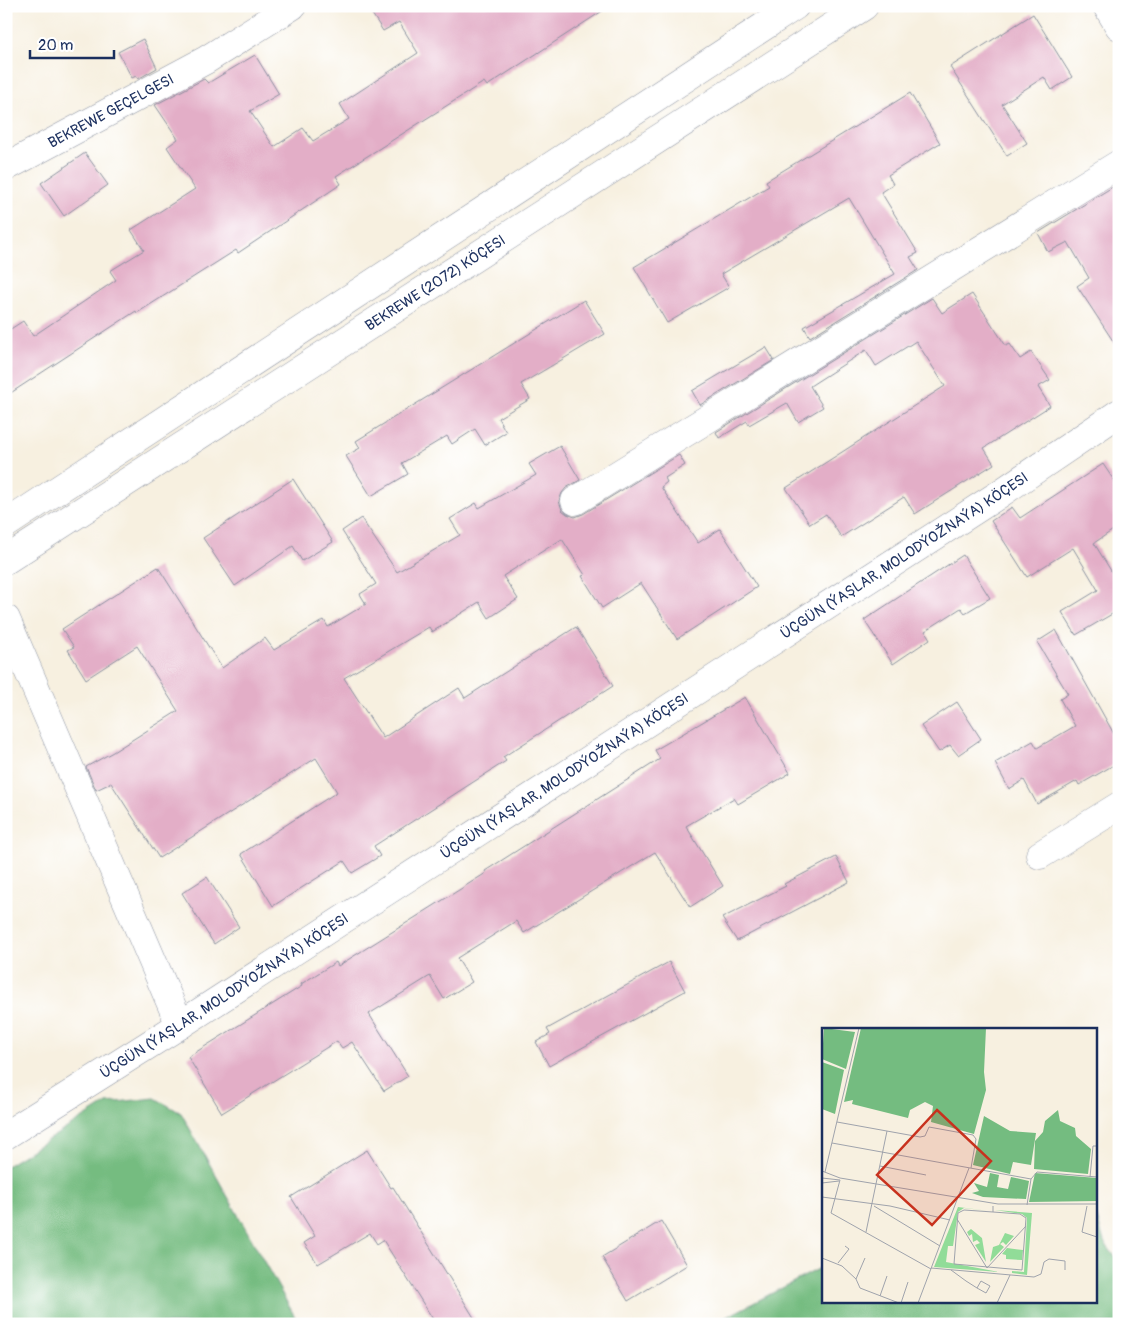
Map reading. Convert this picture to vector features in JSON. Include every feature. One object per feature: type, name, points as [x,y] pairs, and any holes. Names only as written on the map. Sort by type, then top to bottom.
[{"type":"street","name":"BEKREWE GEÇELGESI","points":[[6,167],[206,60],[292,6]]},
{"type":"street","points":[[6,524],[795,6]]},
{"type":"street","name":"BEKREWE (2072) KÖÇESI","points":[[6,560],[864,6]]},
{"type":"street","points":[[1107,6],[1119,26]]},
{"type":"street","points":[[575,501],[1119,164]]},
{"type":"street","name":"ÜÇGÜN (ÝAŞLAR, MOLODÝOŽNAÝA) KÖÇESI","points":[[6,1136],[995,497],[1119,413]]},
{"type":"street","points":[[6,619],[180,1025]]},
{"type":"street","points":[[1040,855],[1119,806]]},
{"type":"green space","points":[[155,1098],[181,1113],[299,1324],[6,1324],[6,1166],[107,1103]]},
{"type":"green space","points":[[1098,1221],[1104,1242],[1119,1262],[1119,1324],[713,1324],[822,1267],[822,1302],[1098,1302]]},
{"type":"building","points":[[367,6],[610,6],[487,86],[484,82],[336,176],[341,184],[238,253],[236,250],[137,313],[136,311],[6,396],[6,332],[23,321],[33,336],[116,280],[110,271],[144,250],[131,230],[195,189],[167,147],[178,139],[155,105],[204,79],[208,83],[255,55],[279,94],[250,111],[274,147],[303,128],[313,141],[349,119],[340,104],[418,53],[399,22],[383,31]]},
{"type":"building","points":[[1033,14],[1072,77],[1052,90],[1044,77],[1002,104],[1027,143],[1007,156],[950,67]]},
{"type":"building","points":[[143,39],[157,68],[138,79],[136,76],[132,78],[118,52]]},
{"type":"building","points":[[910,93],[940,143],[888,175],[893,184],[881,192],[918,253],[910,257],[918,270],[810,337],[804,327],[895,274],[849,198],[721,274],[729,287],[667,323],[634,267],[769,186],[766,181]]},
{"type":"building","points":[[85,153],[108,185],[64,216],[41,183]]},
{"type":"building","points":[[1119,183],[1119,350],[1077,286],[1089,278],[1068,242],[1048,252],[1038,233]]},
{"type":"building","points":[[972,294],[1006,346],[1010,344],[1020,359],[1031,352],[1050,380],[1038,387],[1050,406],[984,448],[994,464],[915,514],[904,497],[841,537],[826,514],[810,524],[786,488],[945,386],[916,341],[876,366],[866,350],[810,386],[823,407],[798,422],[787,403],[749,425],[747,421],[719,438],[716,432],[932,298],[942,313]]},
{"type":"building","points":[[584,300],[605,334],[521,384],[530,399],[498,418],[506,432],[485,445],[475,429],[452,444],[447,436],[402,463],[408,474],[371,496],[346,456],[360,448],[356,441]]},
{"type":"building","points":[[766,347],[774,360],[700,405],[692,391]]},
{"type":"building","points":[[560,446],[580,480],[566,488],[559,501],[562,510],[575,517],[583,514],[679,455],[685,465],[665,478],[667,482],[661,487],[698,543],[720,529],[757,587],[677,639],[641,583],[602,608],[582,576],[585,575],[562,539],[503,576],[518,599],[489,618],[479,602],[432,632],[429,627],[344,678],[383,738],[459,688],[465,698],[576,627],[613,686],[503,757],[506,761],[374,846],[380,856],[352,873],[344,861],[273,906],[241,854],[337,792],[316,758],[159,858],[111,783],[96,790],[86,767],[178,711],[137,646],[86,679],[68,650],[74,647],[62,629],[158,567],[222,668],[265,638],[274,650],[324,620],[328,627],[366,604],[360,594],[376,584],[342,531],[361,518],[397,572],[460,535],[450,519],[476,503],[479,508],[536,475],[529,464]]},
{"type":"building","points":[[1103,464],[1119,488],[1119,526],[1094,543],[1116,579],[1119,577],[1119,610],[1076,635],[1062,612],[1098,590],[1073,548],[1027,577],[991,521],[1012,507],[1020,518]]},
{"type":"building","points":[[293,479],[333,542],[302,561],[293,546],[235,586],[203,538]]},
{"type":"building","points":[[963,555],[990,598],[965,613],[961,608],[925,631],[930,639],[893,664],[864,620]]},
{"type":"building","points":[[1056,630],[1119,743],[1119,762],[1079,785],[1077,781],[1037,804],[1024,780],[1009,789],[995,763],[1033,741],[1037,748],[1075,726],[1060,699],[1068,694],[1037,642]]},
{"type":"building","points":[[745,697],[790,773],[738,804],[734,798],[686,826],[723,886],[690,907],[655,852],[524,933],[516,921],[457,958],[472,982],[444,999],[430,976],[369,1014],[408,1076],[384,1091],[352,1042],[342,1048],[337,1041],[222,1113],[188,1057],[302,986],[301,984],[336,962],[338,966],[486,873],[485,871],[660,759],[655,750]]},
{"type":"building","points":[[957,702],[981,739],[958,755],[950,745],[939,752],[921,726]]},
{"type":"building","points":[[836,857],[849,882],[737,941],[722,918],[786,886],[784,884]]},
{"type":"building","points":[[207,877],[239,927],[214,944],[182,893]]},
{"type":"building","points":[[669,962],[685,991],[549,1066],[536,1042],[550,1034],[547,1029]]},
{"type":"building","points":[[367,1150],[391,1188],[393,1187],[478,1324],[436,1324],[383,1240],[377,1244],[370,1233],[318,1264],[304,1243],[315,1236],[291,1197]]},
{"type":"building","points":[[661,1221],[687,1265],[628,1301],[602,1257]]}]
